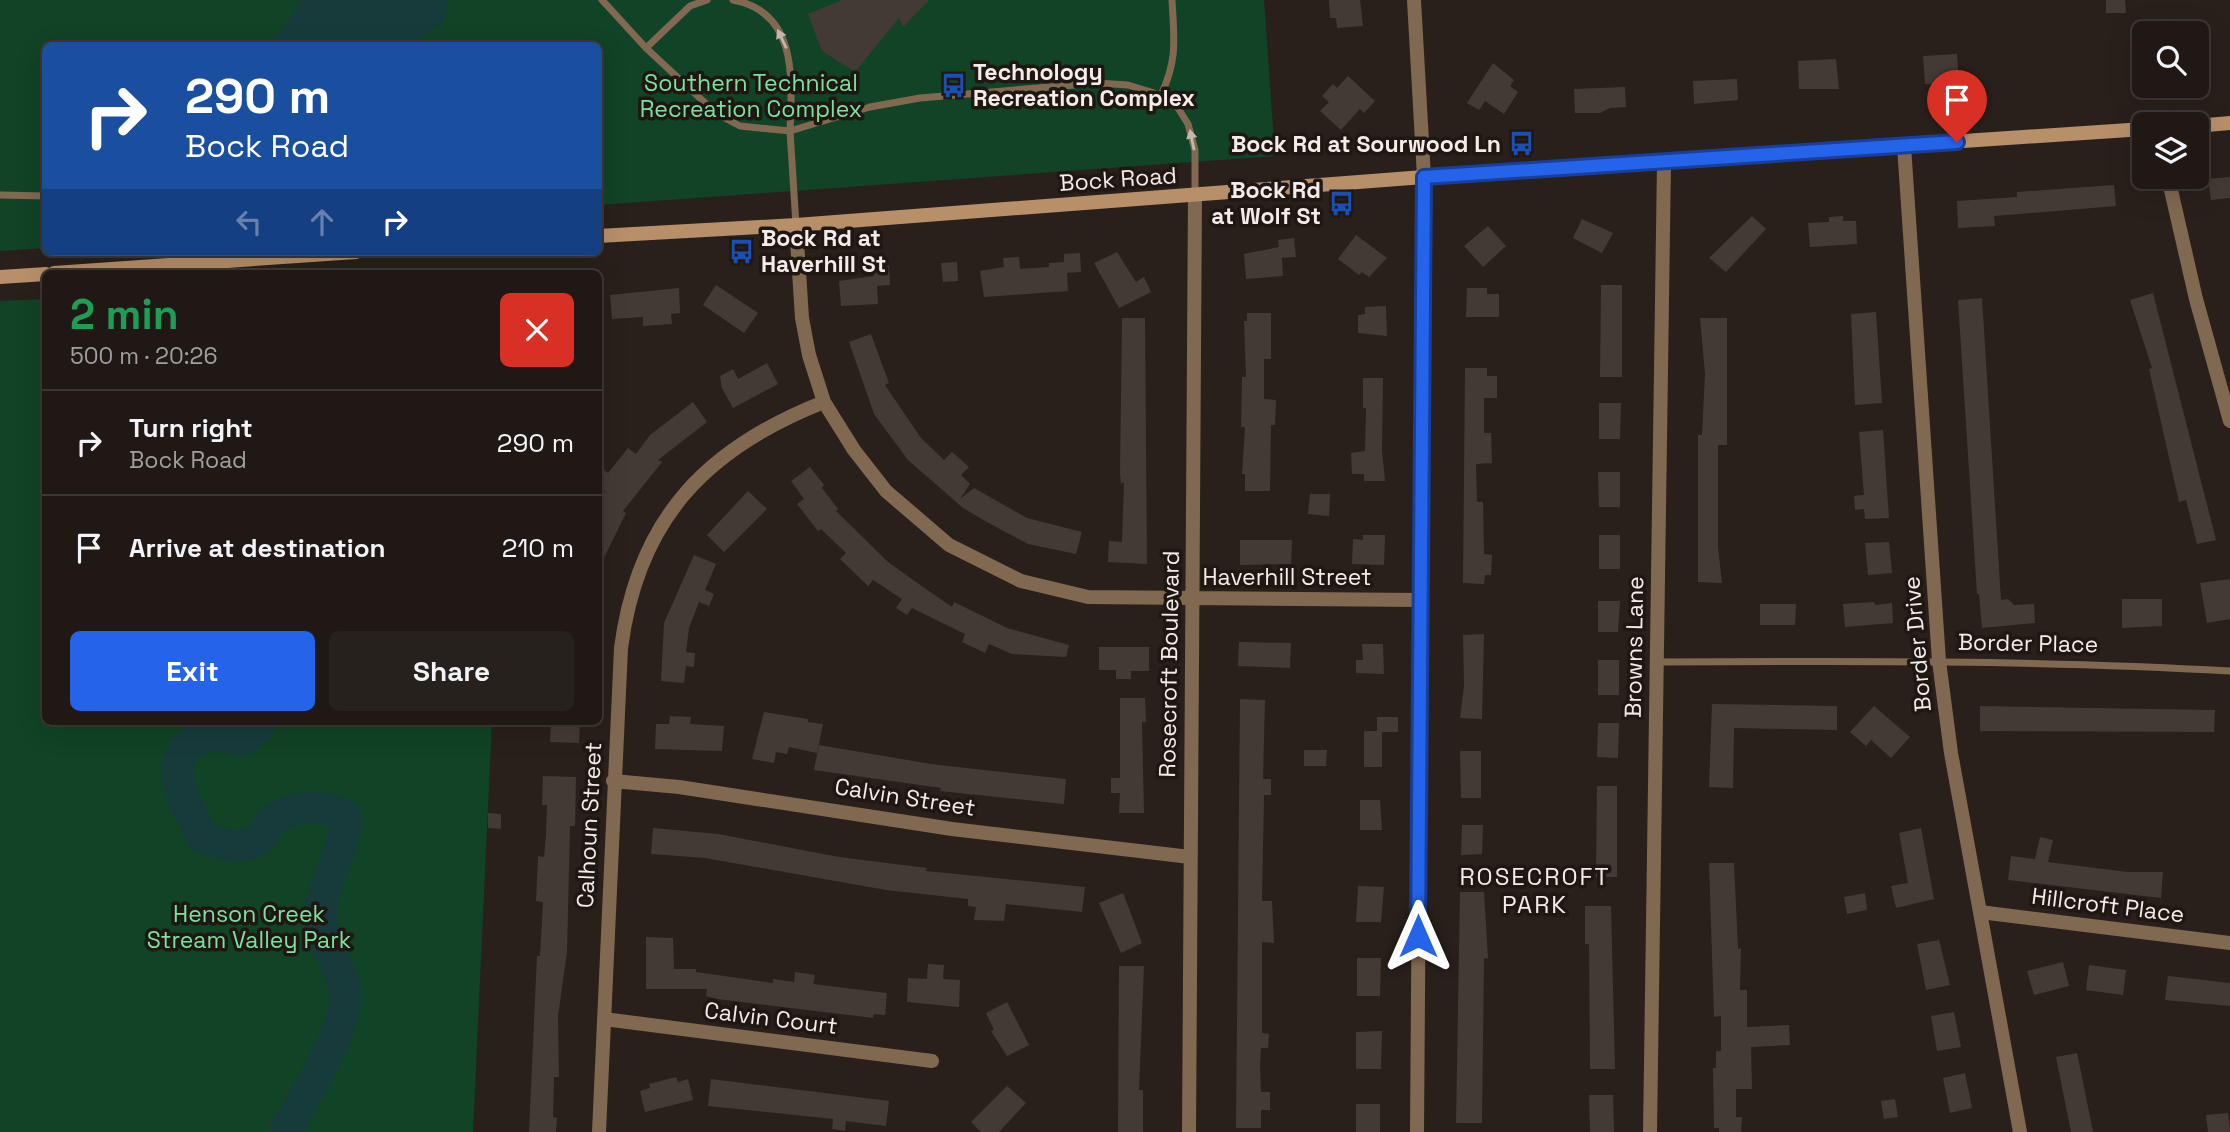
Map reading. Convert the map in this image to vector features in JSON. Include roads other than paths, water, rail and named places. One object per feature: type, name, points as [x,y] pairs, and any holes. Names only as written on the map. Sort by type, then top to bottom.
[{"type":"main road","points":[[2209,125],[2230,123]]},
{"type":"main road","name":"Bock Road","points":[[602,236],[796,225],[1424,177],[2132,130]]},
{"type":"main road","points":[[97,270],[296,256]]},
{"type":"main road","points":[[0,277],[42,274]]},
{"type":"street","points":[[1414,0],[1424,177],[1417,1132]]},
{"type":"street","name":"Border Drive","points":[[1903,146],[1938,661],[1951,753],[2020,1132]]},
{"type":"street","name":"Browns Lane","points":[[1650,1132],[1664,162]]},
{"type":"street","points":[[2171,189],[2196,299],[2230,421]]},
{"type":"street","name":"Rosecroft Boulevard","points":[[1189,1132],[1195,196]]},
{"type":"street","name":"Haverhill Street","points":[[796,225],[802,318],[809,355],[824,402],[854,450],[886,491],[929,530],[972,559],[1021,581],[1066,593],[1105,598],[1420,600]]},
{"type":"street","name":"Calhoun Street","points":[[599,1132],[614,781],[624,625],[638,578],[658,531],[684,495],[717,461],[760,430],[824,402]]},
{"type":"street","name":"Calvin Street","points":[[614,781],[679,787],[952,829],[1189,857]]},
{"type":"street","name":"Hillcroft Place","points":[[1980,912],[2230,943]]},
{"type":"street","name":"Calvin Court","points":[[604,1019],[932,1061]]},
{"type":"lane","points":[[602,0],[646,48],[717,114],[740,127],[790,131],[870,107],[920,98],[1097,83],[1128,85],[1161,95],[1178,108],[1191,131],[1195,150],[1195,196]]},
{"type":"lane","points":[[683,0],[690,6]]},
{"type":"lane","points":[[646,48],[690,6],[707,0]]},
{"type":"lane","points":[[733,0],[749,3],[767,14],[784,42],[792,80],[790,131],[796,225]]},
{"type":"lane","points":[[1161,95],[1172,71],[1176,51],[1172,0]]},
{"type":"lane","points":[[0,195],[42,195]]},
{"type":"lane","name":"Border Place","points":[[1657,662],[1938,661],[2100,664],[2230,671]]},
{"type":"water","points":[[302,0],[448,0],[444,23],[412,42],[272,42]]},
{"type":"waterway","points":[[259,725],[257,730],[242,740],[207,737],[188,745],[178,764],[178,778],[185,801],[203,838],[223,844],[250,844],[256,841],[274,820],[291,811],[319,808],[346,816],[342,841],[325,891],[321,914],[327,943],[345,990],[345,1004],[324,1062],[285,1132]]},
{"type":"place","name":"Technology Recreation Complex","points":[[953,85]]},
{"type":"place","name":"Bock Rd at Sourwood Ln","points":[[1521,144]]},
{"type":"place","name":"Bock Rd at Wolf St","points":[[1341,203]]},
{"type":"place","name":"Bock Rd at Haverhill St","points":[[741,251]]},
{"type":"district","name":"ROSECROFT PARK","points":[[1535,891]]},
{"type":"park label","name":"Southern Technical Recreation Complex","points":[[751,96]]},
{"type":"park label","name":"Henson Creek Stream Valley Park","points":[[249,927]]}]
